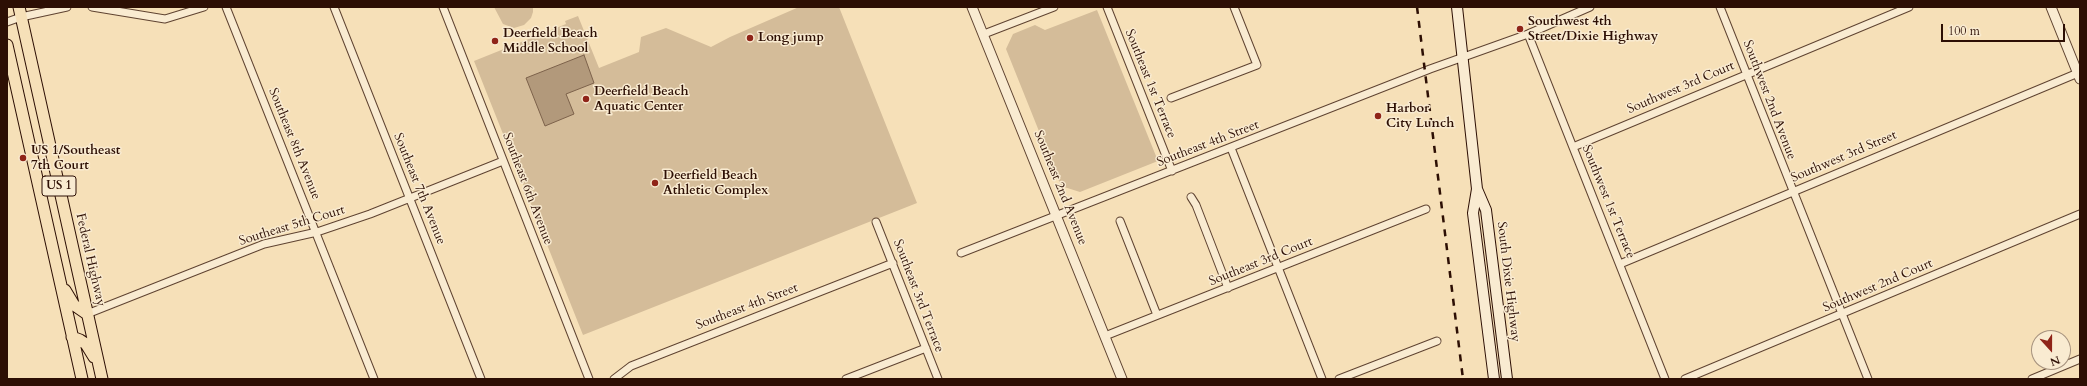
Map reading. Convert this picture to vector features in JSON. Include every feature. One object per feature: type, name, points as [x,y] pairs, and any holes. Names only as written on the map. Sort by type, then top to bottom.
[{"type":"main road","name":"South Dixie Highway","points":[[1457,7],[1477,189],[1473,213],[1494,379]]},
{"type":"main road","name":"Federal Highway","points":[[20,12],[102,379]]},
{"type":"main road","name":"US 1","points":[[7,45],[82,379]]},
{"type":"main road","name":"South Dixie Highway","points":[[1477,189],[1486,210],[1507,379]]},
{"type":"main road","points":[[60,283],[74,305],[87,314]]},
{"type":"main road","points":[[72,338],[80,340],[86,344],[99,365]]},
{"type":"street","points":[[7,22],[20,12],[68,7]]},
{"type":"street","points":[[92,7],[165,19],[204,7]]},
{"type":"street","name":"Southeast 8th Avenue","points":[[226,7],[374,379]]},
{"type":"street","name":"Southeast 7th Avenue","points":[[334,7],[481,379]]},
{"type":"street","name":"Southeast 6th Avenue","points":[[443,7],[589,379]]},
{"type":"street","name":"Southeast 2nd Avenue","points":[[972,7],[1122,379]]},
{"type":"street","points":[[984,34],[1054,7]]},
{"type":"street","name":"Southeast 1st Terrace","points":[[1107,7],[1172,171]]},
{"type":"street","points":[[1171,98],[1257,65],[1234,7]]},
{"type":"street","name":"Southeast 4th Street","points":[[961,253],[1462,57],[1528,34],[1590,7]]},
{"type":"street","name":"Southwest 2nd Avenue","points":[[1720,7],[1868,379]]},
{"type":"street","name":"Southwest 3rd Court","points":[[1573,147],[1909,7]]},
{"type":"street","points":[[2051,7],[2079,76]]},
{"type":"street","name":"Southwest 1st Terrace","points":[[1528,34],[1665,379]]},
{"type":"street","name":"Southwest 3rd Street","points":[[1620,264],[1792,191],[2079,76]]},
{"type":"street","points":[[1231,148],[1322,379]]},
{"type":"street","name":"Southeast 5th Court","points":[[87,314],[264,244],[316,232],[410,199],[504,161]]},
{"type":"street","points":[[1191,196],[1196,205],[1228,288]]},
{"type":"street","name":"Southeast 3rd Court","points":[[1105,336],[1426,209]]},
{"type":"street","name":"Southwest 2nd Court","points":[[1685,379],[2080,214]]},
{"type":"street","points":[[1120,221],[1158,315]]},
{"type":"street","name":"Southeast 3rd Terrace","points":[[876,222],[938,379]]},
{"type":"street","name":"Southeast 4th Street","points":[[614,379],[630,366],[892,263]]},
{"type":"street","points":[[1339,379],[1437,341]]},
{"type":"street","points":[[846,379],[926,348]]},
{"type":"street","points":[[2032,379],[2080,359]]},
{"type":"shaded area","points":[[494,7],[533,7],[533,12],[531,18],[524,25],[514,28],[503,24]]},
{"type":"shaded area","points":[[799,7],[839,7],[917,203],[583,335],[474,61],[566,24],[565,21],[578,16],[599,68],[639,52],[641,37],[666,28],[711,47],[730,37]]},
{"type":"shaded area","points":[[1097,10],[1158,161],[1080,192],[1061,186],[1006,49],[1013,34],[1035,25],[1045,30]]},
{"type":"shaded area","points":[[584,55],[594,83],[566,94],[574,114],[545,126],[526,78]]},
{"type":"railway","points":[[1417,7],[1463,379]]},
{"type":"place","name":"Southwest 4th Street/Dixie Highway","points":[[1520,29]]},
{"type":"place","name":"Long jump","points":[[750,38]]},
{"type":"place","name":"Deerfield Beach Middle School","points":[[495,41]]},
{"type":"place","name":"Deerfield Beach Aquatic Center","points":[[586,99]]},
{"type":"place","name":"Harbor City Lunch","points":[[1378,116]]},
{"type":"place","name":"US 1/Southeast 7th Court","points":[[23,158]]},
{"type":"place","name":"Deerfield Beach Athletic Complex","points":[[655,183]]}]
